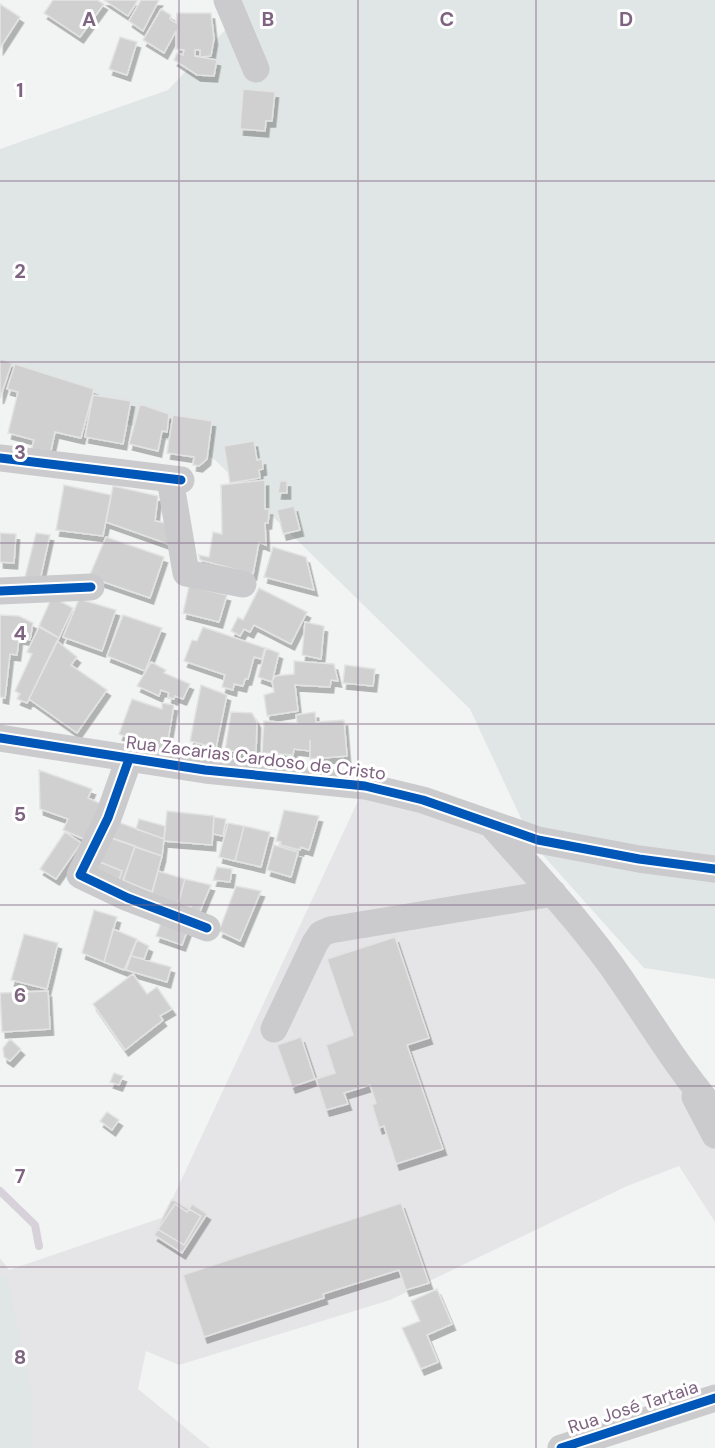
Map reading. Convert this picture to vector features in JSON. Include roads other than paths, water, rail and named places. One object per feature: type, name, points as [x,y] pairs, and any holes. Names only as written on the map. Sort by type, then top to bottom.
[{"type":"street","points":[[226,0],[256,69]]},
{"type":"street","points":[[0,458],[176,480],[186,573],[243,584]]},
{"type":"street","points":[[0,591],[91,587]]},
{"type":"street","name":"Rua Zacarias Cardoso de Cristo","points":[[0,738],[205,770],[365,786],[423,800],[550,843],[639,859],[715,868]]},
{"type":"street","points":[[129,759],[108,818],[80,875],[128,898],[207,928]]},
{"type":"street","points":[[492,825],[553,893],[621,979],[683,1075],[715,1135]]},
{"type":"street","points":[[274,1029],[321,934],[330,930],[553,893]]},
{"type":"street","points":[[683,1075],[715,1111]]},
{"type":"street","name":"Rua José Tartaia","points":[[561,1448],[715,1398]]},
{"type":"waterway","points":[[0,1191],[35,1225],[39,1246]]}]
